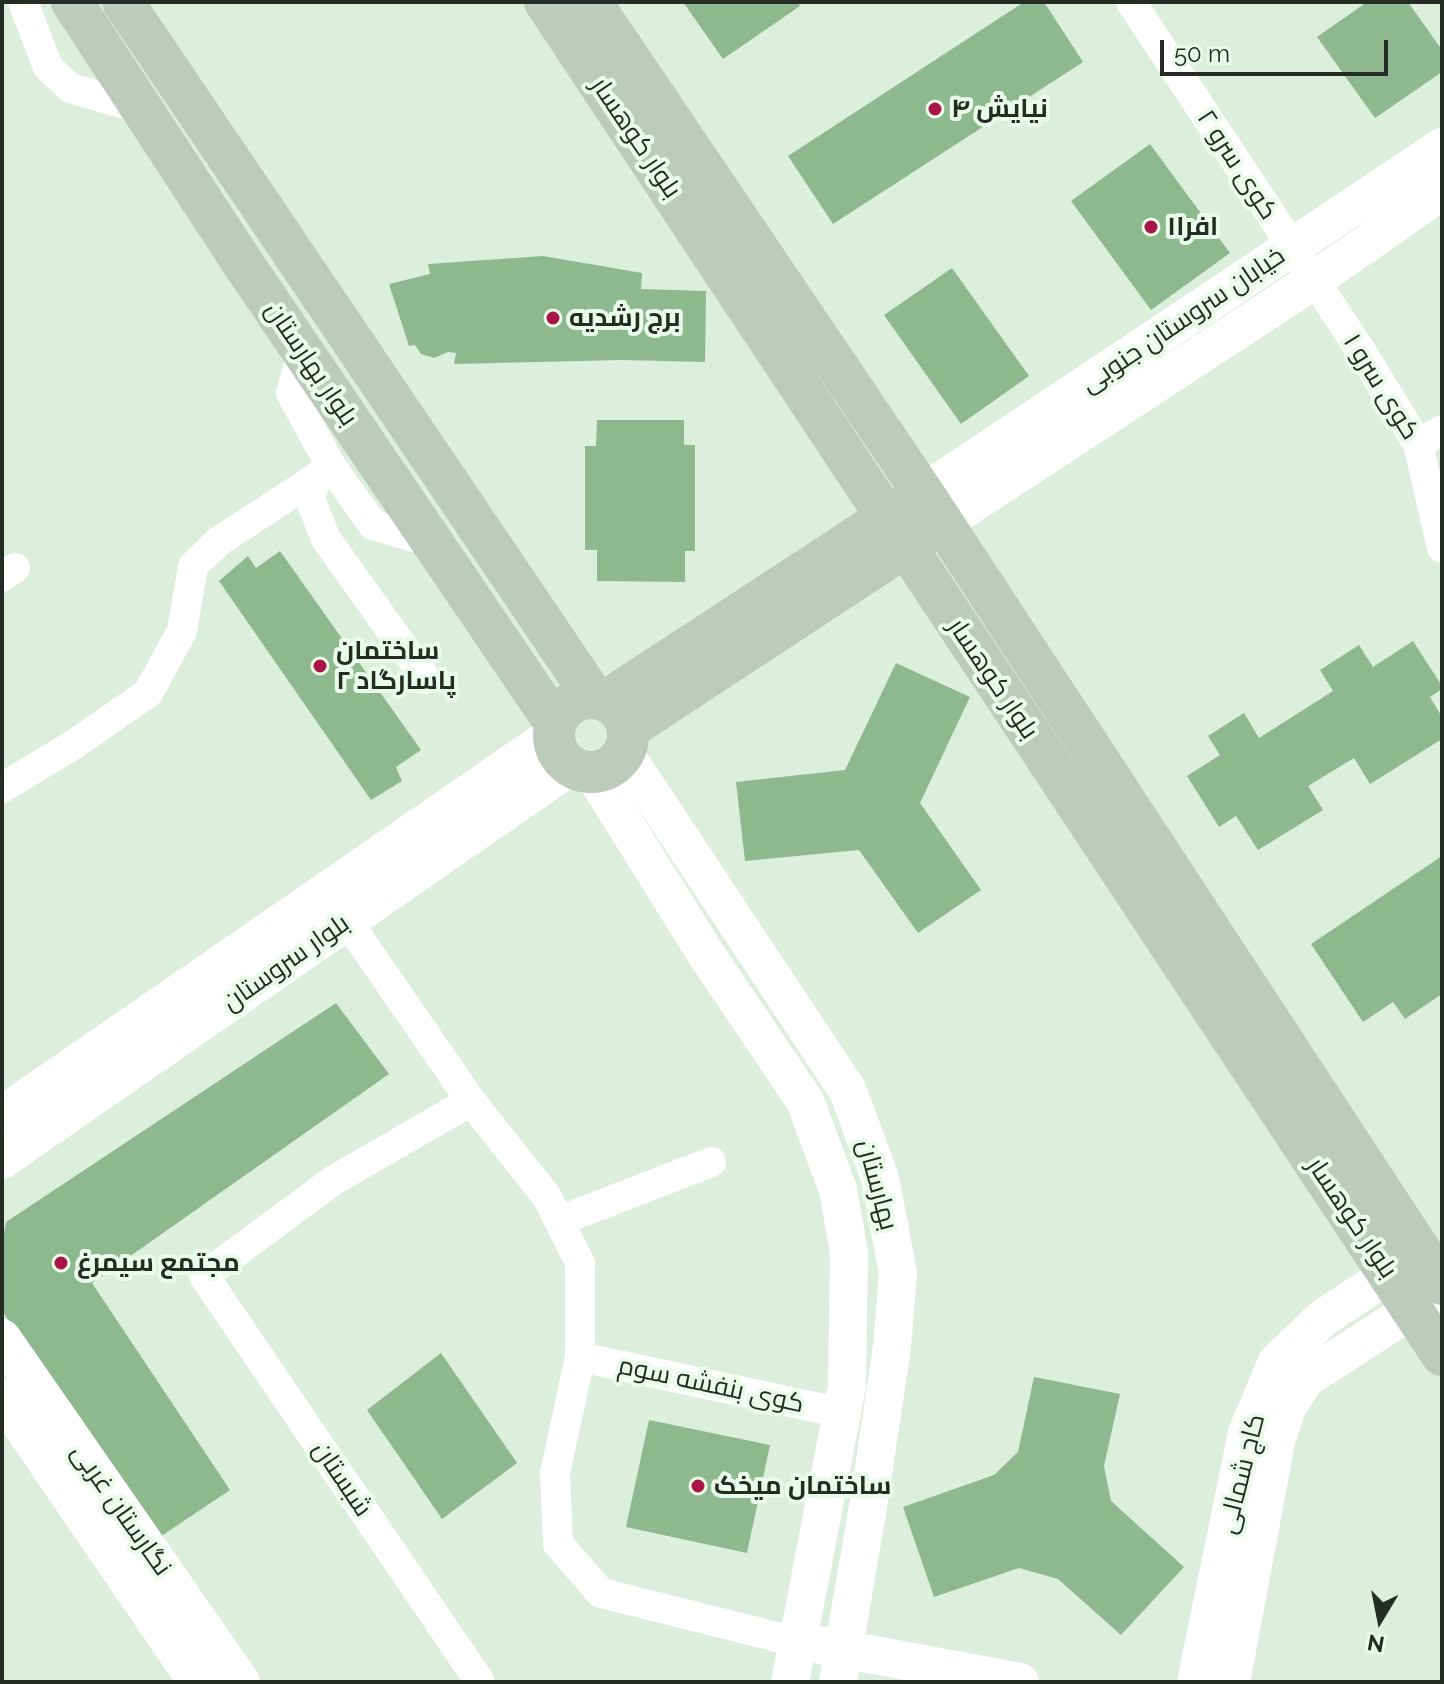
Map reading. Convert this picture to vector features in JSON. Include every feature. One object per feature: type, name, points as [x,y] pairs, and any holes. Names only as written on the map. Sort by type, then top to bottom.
[{"type":"main road","name":"بلوار بهارستان","points":[[71,2],[432,542],[590,735]]},
{"type":"main road","name":"بلوار بهارستان","points":[[123,2],[282,240],[590,735]]},
{"type":"main road","name":"بلوار کوهسار","points":[[545,2],[896,532],[1425,1274]]},
{"type":"main road","name":"بلوار کوهسار","points":[[591,2],[933,508],[1425,1274],[1442,1355]]},
{"type":"main road","points":[[151,122],[196,111]]},
{"type":"main road","points":[[244,265],[282,240]]},
{"type":"main road","points":[[590,735],[933,508]]},
{"type":"street","points":[[23,2],[48,67],[70,88],[151,122]]},
{"type":"street","name":"کوی سرو ۲","points":[[1131,2],[1313,281]]},
{"type":"street","name":"خیابان سروستان جنوبی","points":[[933,508],[1291,247],[1442,147]]},
{"type":"street","name":"خیابان سروستان جنوبی","points":[[933,508],[1313,281],[1442,191]]},
{"type":"street","name":"کوی سرو ۱","points":[[1313,281],[1361,351],[1430,437],[1442,548]]},
{"type":"street","points":[[303,351],[291,393],[323,472],[373,525],[432,542]]},
{"type":"street","points":[[323,472],[310,499],[326,539],[426,679]]},
{"type":"street","points":[[2,788],[73,745],[148,693],[182,631],[193,566],[219,541],[323,472]]},
{"type":"street","name":"بلوار سروستان","points":[[2,1160],[347,921],[590,735]]},
{"type":"street","name":"بلوار سروستان","points":[[2,1115],[590,735]]},
{"type":"street","name":"بهارستان","points":[[590,735],[706,954],[805,1101],[838,1190],[849,1252],[847,1386],[790,1682]]},
{"type":"street","name":"بهارستان","points":[[590,735],[848,1091],[880,1178],[898,1273],[892,1347],[841,1666]]},
{"type":"street","points":[[347,921],[471,1101],[547,1197],[580,1263],[580,1357],[555,1473],[558,1544],[601,1593],[797,1642],[841,1666],[1020,1682]]},
{"type":"street","name":"شبستان","points":[[471,1101],[334,1180],[204,1276],[480,1682]]},
{"type":"street","points":[[559,1221],[711,1162]]},
{"type":"street","name":"کاج شمالی","points":[[1196,1682],[1247,1433],[1277,1362],[1323,1318],[1425,1274]]},
{"type":"street","name":"کاج شمالی","points":[[1231,1682],[1276,1442],[1287,1408],[1305,1379],[1425,1274]]},
{"type":"street","name":"نگارستان غربی","points":[[2,1338],[241,1682]]},
{"type":"street","name":"کوی بنفشه سوم","points":[[580,1357],[842,1413]]},
{"type":"street","name":"نگارستان غربی","points":[[2,1397],[197,1682]]},
{"type":"building","points":[[683,2],[798,2],[800,6],[723,59]]},
{"type":"building","name":"نیایش ۴","points":[[1024,2],[1044,2],[1083,62],[833,224],[788,156]]},
{"type":"building","points":[[1367,2],[1408,2],[1442,50],[1442,72],[1375,118],[1317,37]]},
{"type":"building","name":"افرا۱","points":[[1150,144],[1230,253],[1151,310],[1071,201]]},
{"type":"building","name":"برج رشدیه","points":[[543,256],[642,273],[641,289],[706,291],[705,362],[621,360],[454,364],[456,353],[448,352],[434,358],[421,354],[415,345],[409,346],[389,284],[430,274],[428,264]]},
{"type":"building","points":[[952,268],[1029,376],[961,424],[884,315]]},
{"type":"building","points":[[597,420],[684,420],[684,445],[695,445],[695,551],[685,551],[685,582],[597,581],[597,550],[585,550],[585,446],[596,446]]},
{"type":"building","name":"ساختمان پاسارگاد ۲","points":[[280,551],[421,750],[396,767],[402,781],[371,800],[219,581],[248,556],[256,568]]},
{"type":"building","points":[[1413,641],[1442,686],[1430,697],[1442,717],[1442,739],[1370,784],[1354,758],[1308,786],[1323,810],[1258,850],[1236,816],[1219,827],[1187,776],[1220,755],[1208,736],[1244,713],[1259,738],[1333,691],[1320,670],[1359,645],[1373,667]]},
{"type":"building","points":[[896,663],[970,697],[920,803],[981,890],[918,933],[859,850],[745,861],[736,782],[845,770]]},
{"type":"building","points":[[1442,856],[1442,994],[1405,1019],[1393,1002],[1363,1022],[1311,944]]},
{"type":"building","name":"مجتمع سیمرغ","points":[[336,1003],[389,1074],[92,1283],[230,1490],[157,1539],[2,1311],[2,1244],[6,1222]]},
{"type":"building","points":[[441,1353],[517,1463],[442,1519],[367,1410]]},
{"type":"building","points":[[1034,1377],[1120,1394],[1104,1466],[1111,1501],[1184,1567],[1121,1635],[1058,1579],[1019,1568],[934,1597],[903,1507],[994,1475],[1018,1452]]},
{"type":"building","name":"ساختمان میخک","points":[[649,1420],[770,1445],[747,1553],[626,1527]]},
{"type":"place","name":"نیایش ۴","points":[[935,109]]},
{"type":"place","name":"افرا۱","points":[[1151,227]]},
{"type":"place","name":"برج رشدیه","points":[[553,318]]},
{"type":"place","name":"ساختمان پاسارگاد ۲","points":[[320,666]]},
{"type":"place","name":"مجتمع سیمرغ","points":[[61,1263]]},
{"type":"place","name":"ساختمان میخک","points":[[698,1486]]}]
